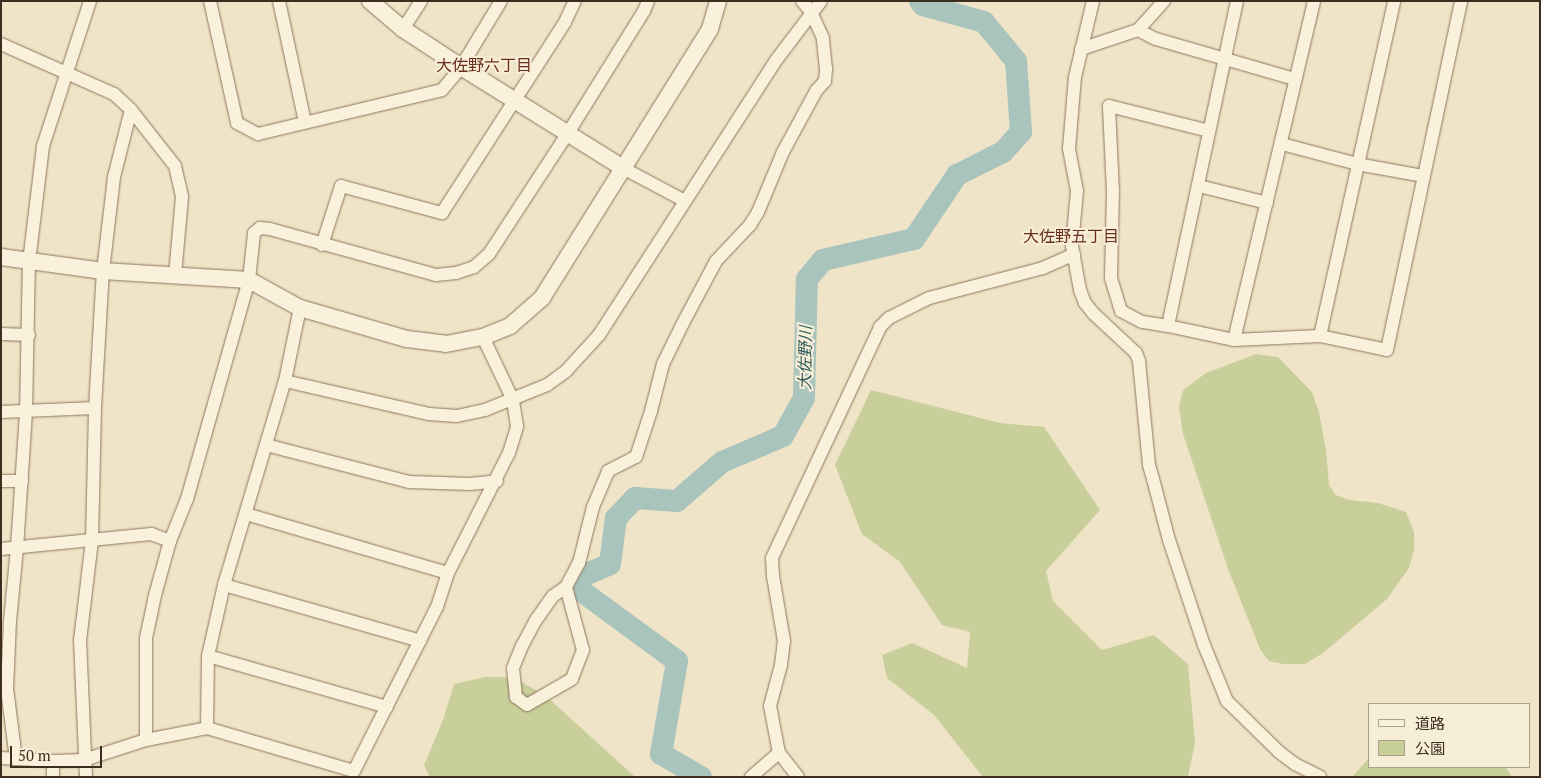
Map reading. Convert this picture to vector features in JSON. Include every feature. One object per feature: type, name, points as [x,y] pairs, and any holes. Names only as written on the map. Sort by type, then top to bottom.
[{"type":"street","points":[[16,759],[4,688],[5,621],[17,548],[22,481],[29,335],[29,262],[43,146],[90,1]]},
{"type":"street","points":[[210,1],[237,123],[258,134],[442,90],[461,67],[501,1]]},
{"type":"street","points":[[279,1],[305,122]]},
{"type":"street","points":[[370,1],[403,29],[461,67],[624,168],[685,201]]},
{"type":"street","points":[[403,29],[421,1]]},
{"type":"street","points":[[322,245],[341,186],[442,214],[565,22],[575,1]]},
{"type":"street","points":[[146,740],[146,638],[154,599],[170,541],[187,499],[248,280],[254,233],[260,228],[436,275],[456,273],[474,267],[489,254],[568,133],[644,11],[648,1]]},
{"type":"street","points":[[1,257],[103,271],[248,280],[300,308],[407,339],[446,344],[483,337],[510,326],[542,298],[710,29],[718,1]]},
{"type":"street","points":[[566,587],[583,650],[572,679],[527,705],[516,697],[514,668],[522,646],[536,620],[553,596],[566,587],[580,563],[593,507],[608,471],[636,457],[651,412],[663,364],[678,333],[716,261],[750,225],[758,212],[783,152],[816,91],[824,81],[826,69],[823,38],[811,12],[802,1]]},
{"type":"street","points":[[285,381],[429,414],[457,416],[485,410],[547,385],[566,371],[600,334],[777,59],[821,1]]},
{"type":"street","points":[[1093,1],[1081,49],[1071,115],[1069,149],[1077,191],[1074,254],[1080,290],[1085,303],[1136,353],[1140,361],[1149,465],[1169,540],[1214,672],[1227,701],[1279,752],[1295,764],[1320,777]]},
{"type":"street","points":[[1081,49],[1138,30],[1164,1]]},
{"type":"street","points":[[1168,326],[1237,1]]},
{"type":"street","points":[[1234,340],[1282,144],[1295,79],[1314,1]]},
{"type":"street","points":[[1320,336],[1394,1]]},
{"type":"street","points":[[1209,131],[1109,106],[1113,192],[1111,278],[1121,311],[1142,322],[1234,340],[1320,336],[1388,350],[1461,1]]},
{"type":"street","points":[[1138,30],[1156,39],[1295,79]]},
{"type":"street","points":[[2,46],[114,94],[131,110],[175,166],[182,197],[175,276]]},
{"type":"street","points":[[86,777],[80,641],[92,541],[95,408],[103,271],[114,177],[131,110]]},
{"type":"street","points":[[1282,144],[1357,164],[1424,176]]},
{"type":"street","points":[[1199,186],[1267,203]]},
{"type":"street","points":[[798,777],[779,753],[770,706],[781,665],[784,641],[773,576],[772,558],[880,327],[889,318],[929,298],[1042,268],[1074,254]]},
{"type":"street","points":[[207,728],[208,656],[224,585],[285,381],[300,308]]},
{"type":"street","points":[[1,334],[29,335]]},
{"type":"street","points":[[1,758],[53,761],[84,760],[146,740],[207,728],[354,772],[437,608],[448,573],[510,454],[516,426],[513,400],[483,337]]},
{"type":"street","points":[[1,412],[26,413],[95,408]]},
{"type":"street","points":[[266,445],[410,482],[470,484],[497,481]]},
{"type":"street","points":[[1,481],[22,481]]},
{"type":"street","points":[[246,514],[448,573]]},
{"type":"street","points":[[1,549],[151,534],[170,541]]},
{"type":"street","points":[[224,585],[420,641]]},
{"type":"street","points":[[208,656],[387,707]]},
{"type":"street","points":[[751,777],[779,753]]},
{"type":"street","points":[[52,777],[53,761]]},
{"type":"green space","points":[[1256,354],[1278,357],[1312,392],[1319,412],[1326,450],[1329,485],[1336,495],[1349,500],[1378,503],[1406,512],[1414,532],[1414,550],[1409,568],[1387,599],[1323,653],[1305,664],[1283,664],[1269,661],[1260,649],[1228,569],[1183,434],[1179,407],[1183,390],[1206,373]]},
{"type":"green space","points":[[871,390],[1000,423],[1044,427],[1100,510],[1046,571],[1053,601],[1102,650],[1154,635],[1188,664],[1195,742],[1188,777],[983,777],[934,715],[887,678],[882,655],[912,643],[967,668],[970,632],[942,625],[900,562],[862,534],[835,465]]},
{"type":"green space","points":[[485,677],[513,677],[546,696],[635,777],[430,777],[424,765],[443,720],[454,684]]},
{"type":"green space","points":[[1368,759],[1368,768],[1507,768],[1512,777],[1352,777]]},
{"type":"waterway","name":"大佐野川","points":[[701,777],[661,754],[677,661],[580,590],[582,576],[610,564],[616,518],[635,498],[677,501],[722,462],[783,436],[804,398],[807,279],[823,260],[914,239],[957,175],[1003,152],[1021,132],[1016,61],[984,22],[923,5],[920,1]]},
{"type":"district","name":"大佐野六丁目","points":[[484,65]]},
{"type":"district","name":"大佐野五丁目","points":[[1071,236]]}]
